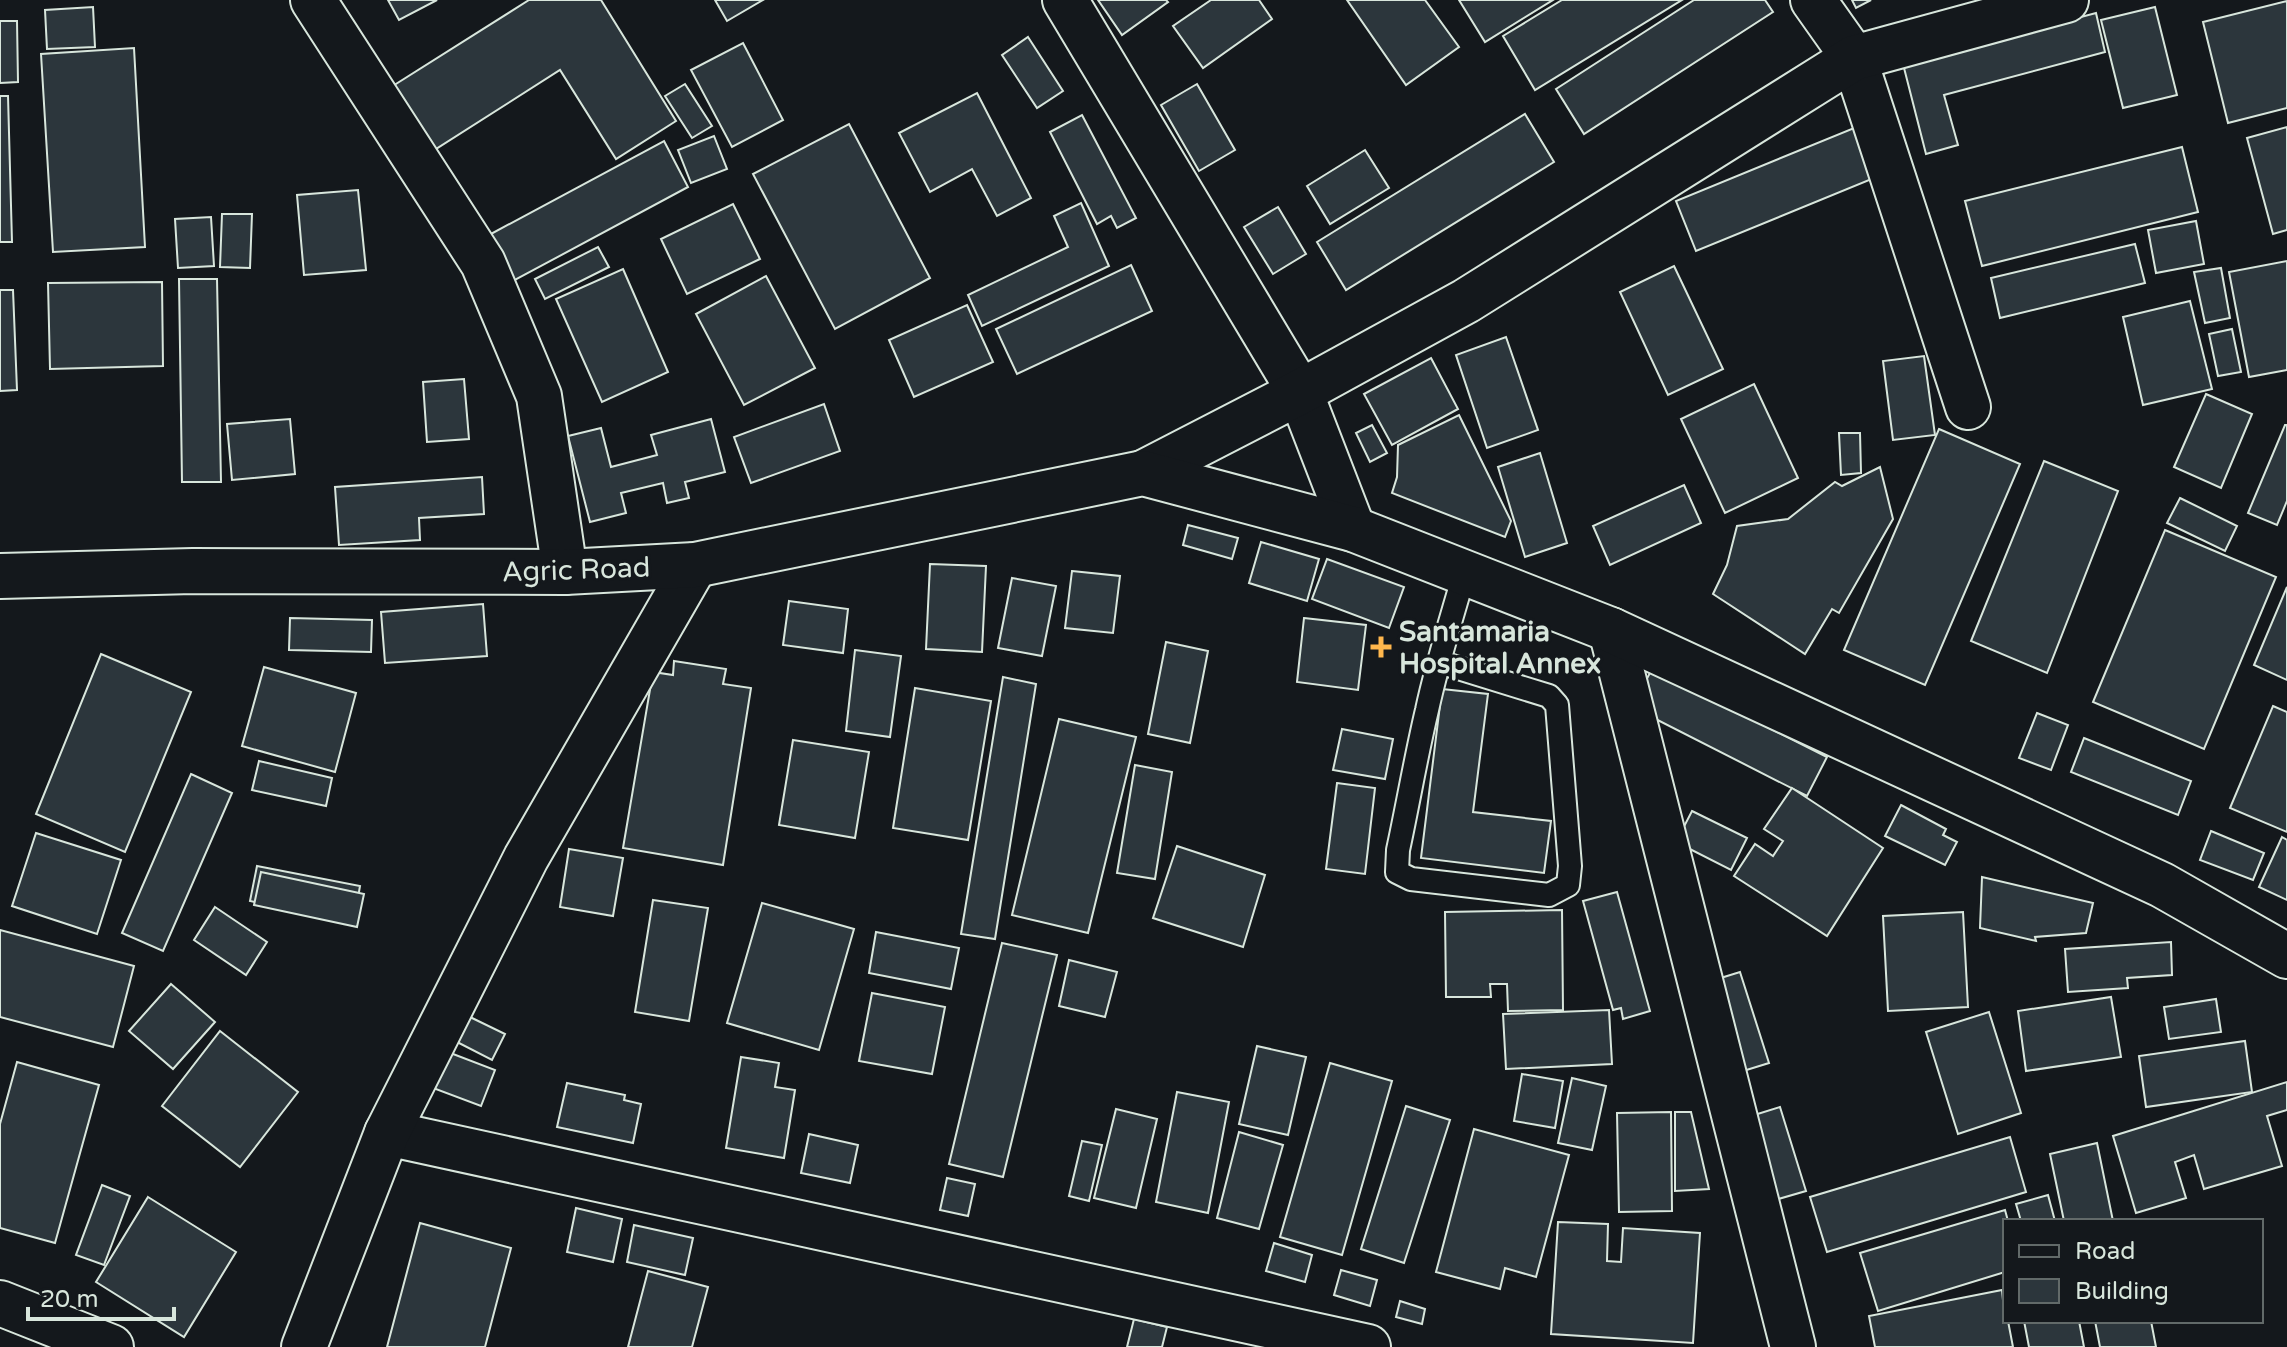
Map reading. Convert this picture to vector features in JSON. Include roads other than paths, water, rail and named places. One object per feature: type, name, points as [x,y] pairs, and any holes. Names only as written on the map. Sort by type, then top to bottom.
[{"type":"street","points":[[313,0],[483,263],[539,396],[565,572]]},
{"type":"street","points":[[1065,0],[1300,392],[1353,529]]},
{"type":"street","points":[[1813,0],[1854,58],[1968,407]]},
{"type":"street","points":[[1143,473],[1466,301],[1854,58],[2066,0]]},
{"type":"street","points":[[1143,473],[1353,529],[1611,630],[2162,885],[2287,956]]},
{"type":"street","name":"Agric Road","points":[[0,576],[193,571],[565,572],[695,565],[1143,473]]},
{"type":"street","points":[[304,1347],[387,1133],[526,858],[695,565]]},
{"type":"street","points":[[1611,630],[1793,1347]]},
{"type":"street","points":[[387,1133],[1368,1347]]},
{"type":"street","points":[[0,1303],[111,1347]]},
{"type":"lane","points":[[1439,662],[1549,696],[1557,705],[1570,866],[1568,885],[1549,895],[1411,879],[1397,872],[1398,850],[1427,709],[1439,662],[1465,571]]},
{"type":"place","name":"Santamaria Hospital Annex","points":[[1381,647]]}]
